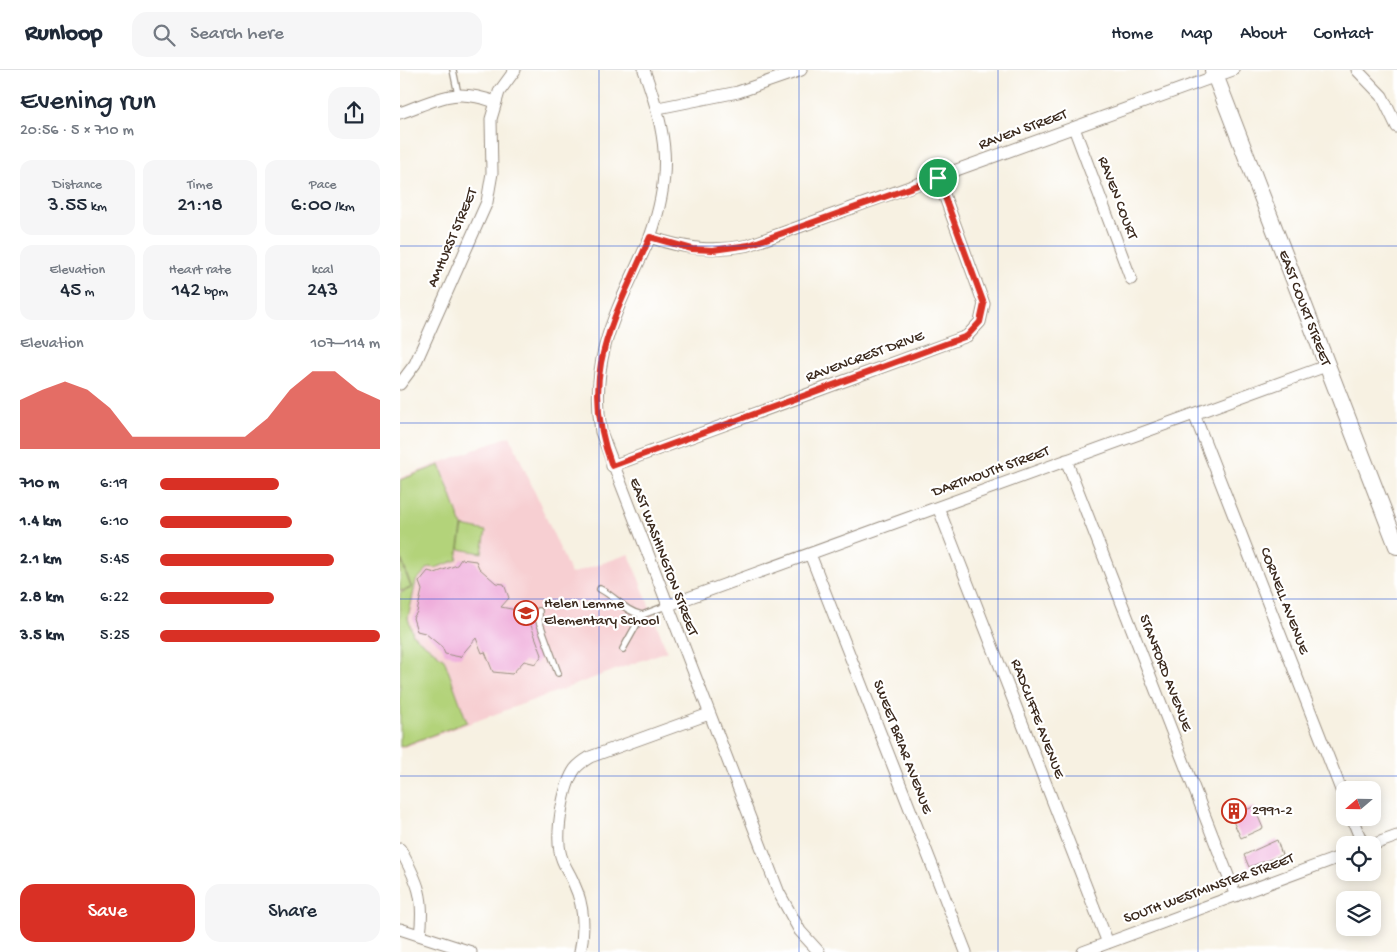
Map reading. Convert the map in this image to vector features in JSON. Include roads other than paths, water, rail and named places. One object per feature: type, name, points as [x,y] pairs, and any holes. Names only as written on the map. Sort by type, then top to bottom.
[{"type":"street","name":"AMHURST STREET","points":[[400,384],[415,364],[486,202],[492,173],[490,133],[495,102],[505,82],[515,70]]},
{"type":"street","name":"EAST WASHINGTON STREET","points":[[644,70],[658,108],[664,140],[664,180],[659,209],[650,237],[608,332],[598,372],[597,408],[601,432],[612,466],[779,894],[800,931],[819,952]]},
{"type":"street","points":[[658,108],[738,92],[801,70]]},
{"type":"street","name":"RAVEN STREET","points":[[650,237],[692,249],[713,250],[749,245],[1074,128],[1214,73],[1233,70]]},
{"type":"street","points":[[1357,70],[1382,96],[1397,126]]},
{"type":"street","name":"EAST COURT STREET","points":[[1214,73],[1397,546]]},
{"type":"street","points":[[400,114],[458,94],[476,96],[495,102]]},
{"type":"street","name":"RAVEN COURT","points":[[1074,128],[1132,279]]},
{"type":"street","name":"RAVENCREST DRIVE","points":[[612,466],[967,336],[975,330],[983,314],[982,293],[938,178]]},
{"type":"street","name":"DARTMOUTH STREET","points":[[666,606],[1326,366]]},
{"type":"street","name":"CORNELL AVENUE","points":[[1194,414],[1338,781]]},
{"type":"street","name":"STANFORD AVENUE","points":[[1066,460],[1236,896]]},
{"type":"street","name":"RADCLIFFE AVENUE","points":[[938,507],[1108,943]]},
{"type":"street","name":"SWEET BRIAR AVENUE","points":[[810,554],[966,952]]},
{"type":"street","points":[[580,952],[582,913],[579,894],[564,865],[558,840],[559,826],[566,797],[576,769],[590,757],[709,714]]},
{"type":"street","points":[[1381,842],[1397,836]]},
{"type":"street","points":[[400,849],[415,879],[422,900],[420,935]]},
{"type":"street","name":"SOUTH WESTMINSTER STREET","points":[[1083,952],[1336,858]]},
{"type":"street","points":[[400,929],[471,952]]},
{"type":"lane","points":[[453,70],[458,94]]},
{"type":"lane","points":[[600,589],[609,593],[625,609],[642,615]]},
{"type":"lane","points":[[622,648],[642,615],[666,606]]},
{"type":"lane","points":[[539,611],[539,621],[558,673]]},
{"type":"place","name":"Helen Lemme Elementary School","points":[[526,613]]},
{"type":"place","name":"2991-2","points":[[1234,811]]}]
